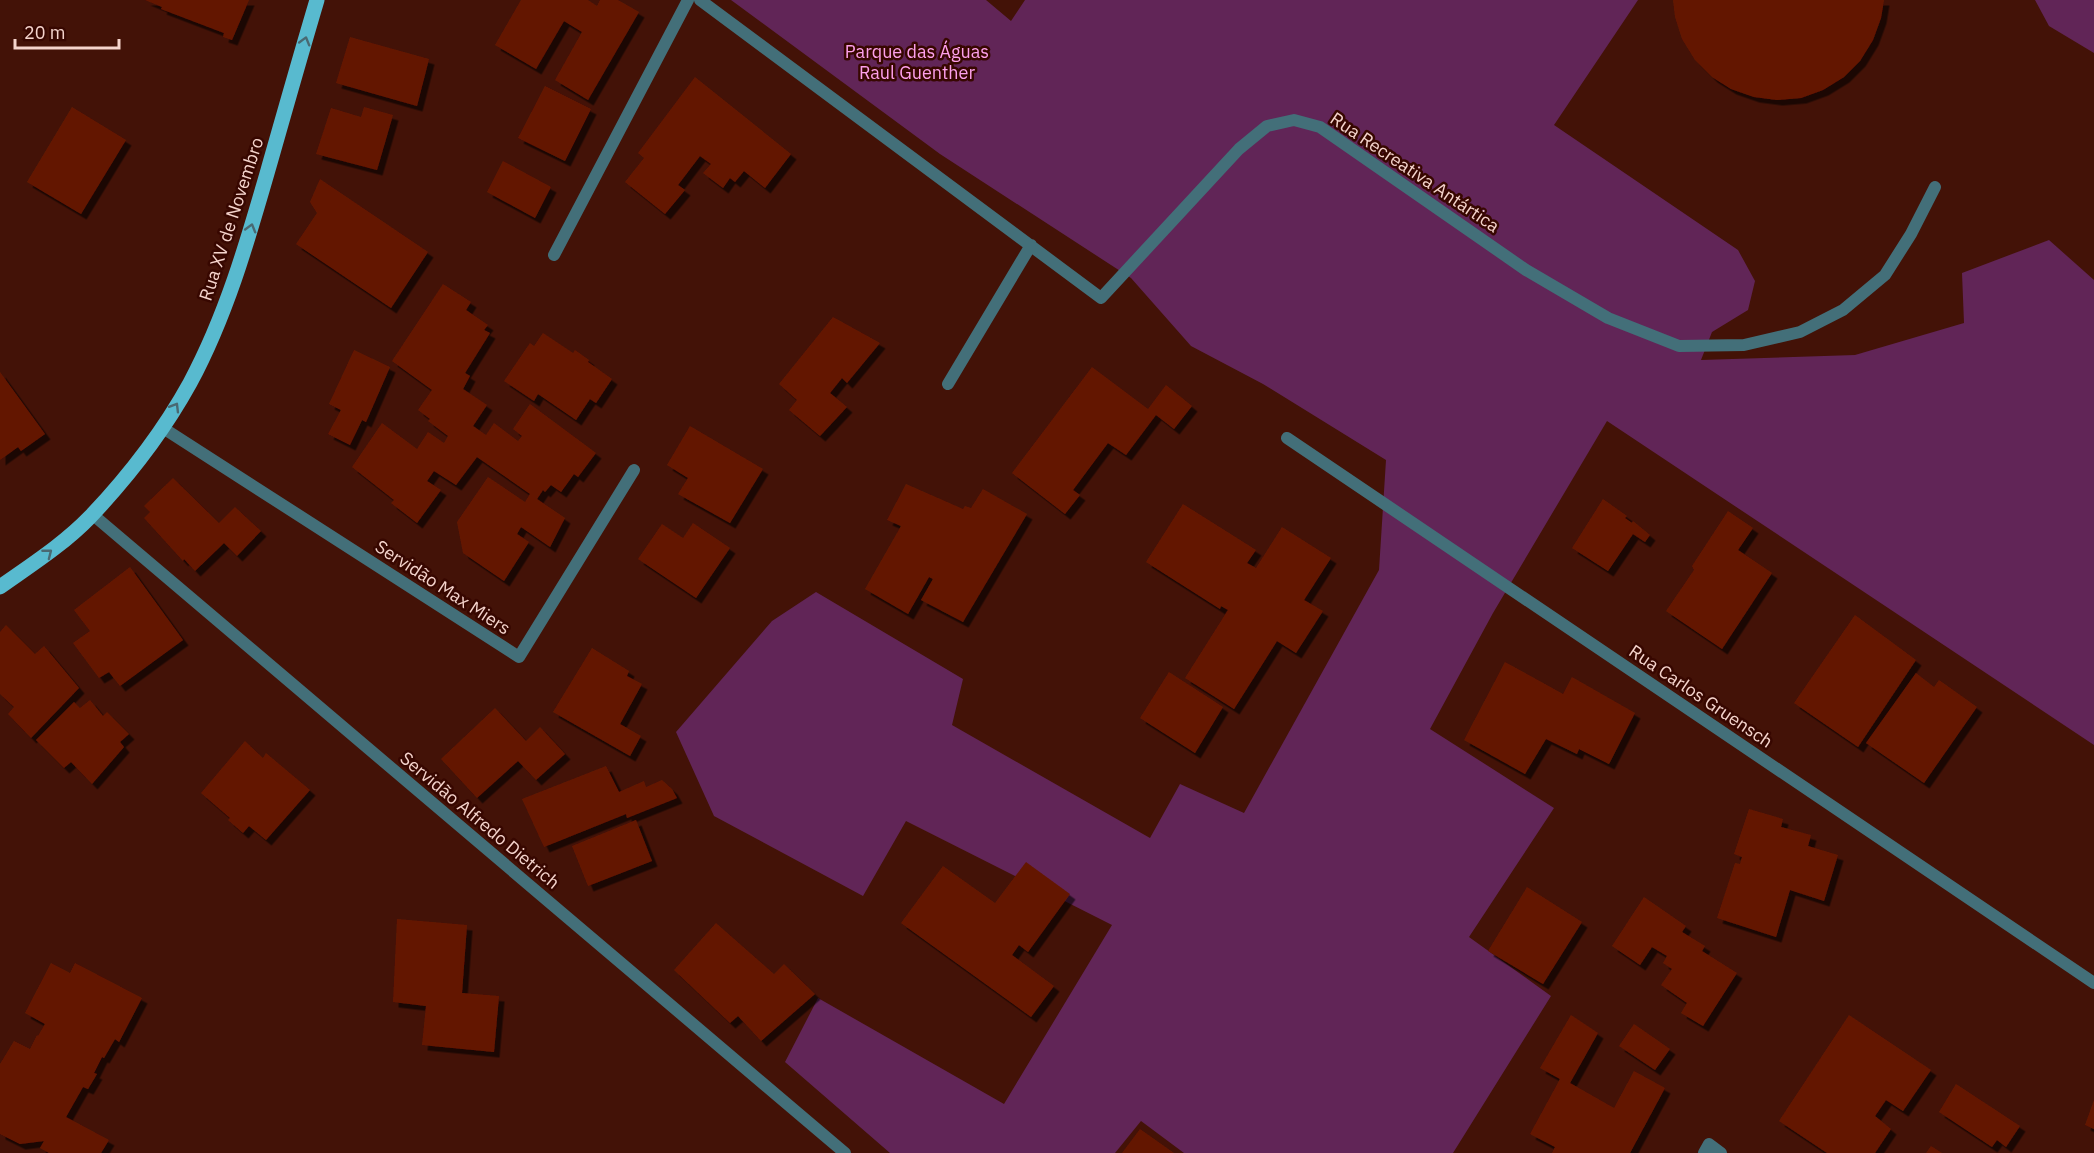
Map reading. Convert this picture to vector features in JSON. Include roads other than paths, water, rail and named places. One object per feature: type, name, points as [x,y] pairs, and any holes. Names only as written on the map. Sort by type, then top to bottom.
[{"type":"main road","name":"Rua XV de Novembro","points":[[0,586],[47,555],[92,514],[130,472],[163,428],[190,382],[226,305],[243,257],[317,0]]},
{"type":"street","points":[[554,255],[688,0]]},
{"type":"street","name":"Rua Recreativa Antártica","points":[[700,0],[1101,298],[1239,148],[1267,126],[1294,120],[1320,126],[1526,270],[1608,318],[1679,346],[1744,345],[1800,332],[1843,310],[1885,274],[1911,234],[1935,187]]},
{"type":"street","points":[[948,384],[1031,245]]},
{"type":"street","name":"Servidão Max Miers","points":[[163,428],[519,657],[634,470]]},
{"type":"street","name":"Rua Carlos Gruensch","points":[[1287,438],[2094,983]]},
{"type":"street","name":"Servidão Alfredo Dietrich","points":[[92,514],[845,1153]]},
{"type":"street","points":[[1706,1149],[1722,1153]]},
{"type":"park label","name":"Parque das Águas Raul Guenther","points":[[917,61]]}]
